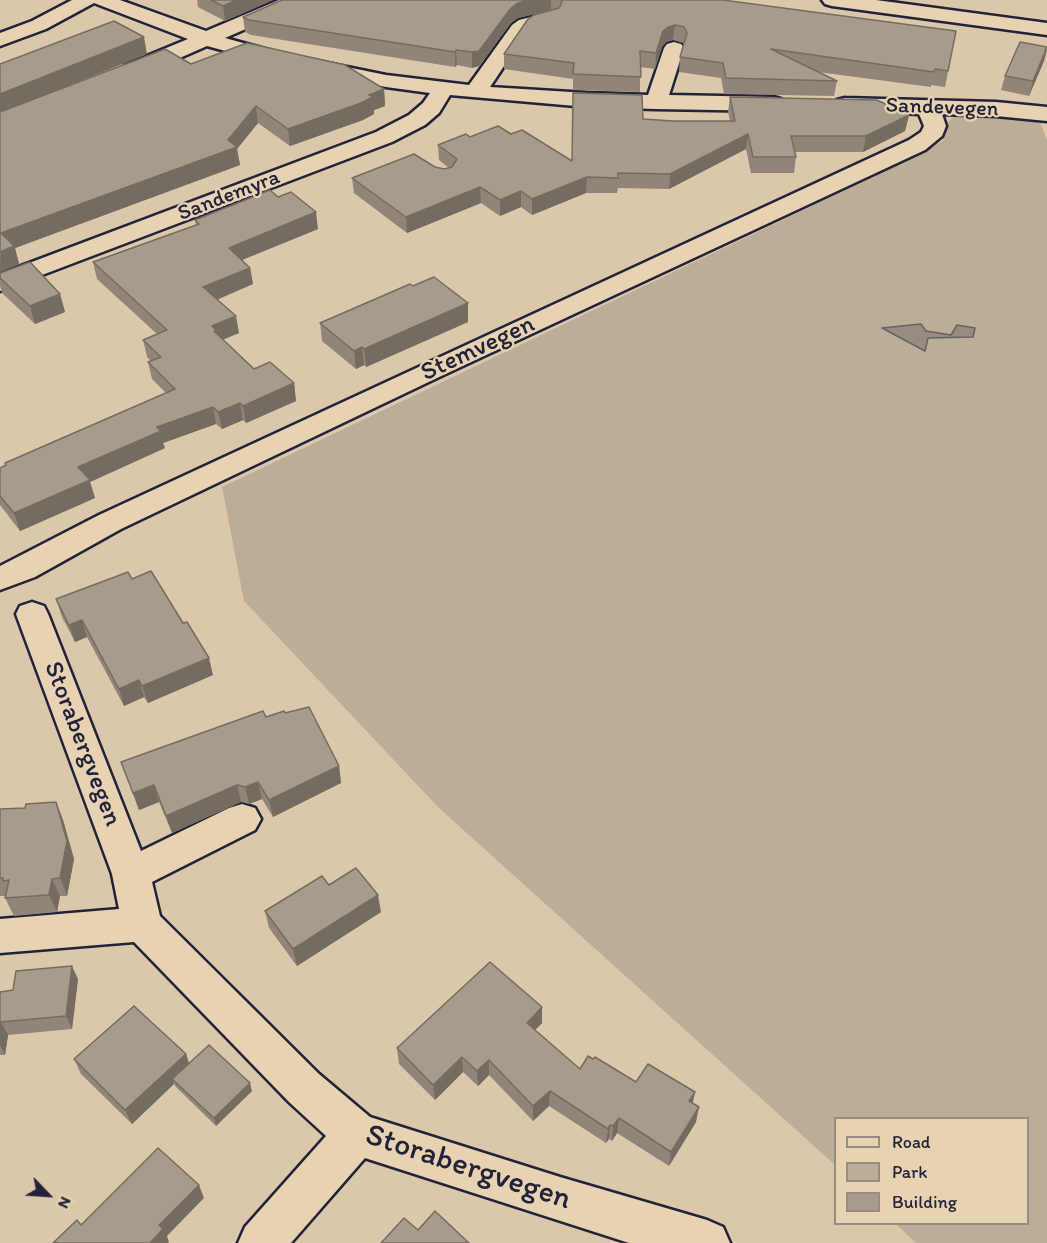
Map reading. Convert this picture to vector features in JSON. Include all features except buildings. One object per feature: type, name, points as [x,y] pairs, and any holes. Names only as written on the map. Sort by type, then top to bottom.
[{"type":"street","points":[[0,40],[87,0]]},
{"type":"street","points":[[102,0],[207,39],[281,60],[444,89],[656,102],[795,105]]},
{"type":"street","points":[[110,80],[296,0]]},
{"type":"street","points":[[832,0],[1047,29]]},
{"type":"street","points":[[474,92],[519,29],[526,24],[550,18]]},
{"type":"street","points":[[0,22],[30,27],[39,24]]},
{"type":"street","points":[[656,102],[674,48]]},
{"type":"street","name":"Sandemyra","points":[[0,283],[384,137],[417,120],[431,108],[444,89]]},
{"type":"street","name":"Sandevegen","points":[[830,105],[996,109],[1047,114]]},
{"type":"street","name":"Stemvegen","points":[[0,579],[110,522],[384,392],[917,145],[931,136],[935,126],[928,107]]},
{"type":"street","points":[[384,137],[404,150]]},
{"type":"street","name":"Storabergvegen","points":[[32,614],[131,874],[142,924],[304,1088],[357,1134],[560,1200],[707,1243]]},
{"type":"street","points":[[131,874],[242,819]]},
{"type":"street","points":[[0,936],[142,924]]},
{"type":"street","points":[[261,1243],[357,1134]]},
{"type":"green space","points":[[968,114],[1039,119],[1047,140],[1047,1243],[916,1243],[897,1225],[1029,1225],[1029,1117],[834,1117],[834,1164],[439,808],[244,601],[222,487],[877,175],[943,141],[945,125],[955,116]]},
{"type":"shaded area","points":[[921,324],[926,331],[951,335],[957,325],[975,328],[973,337],[928,338],[925,351],[882,328]]}]
